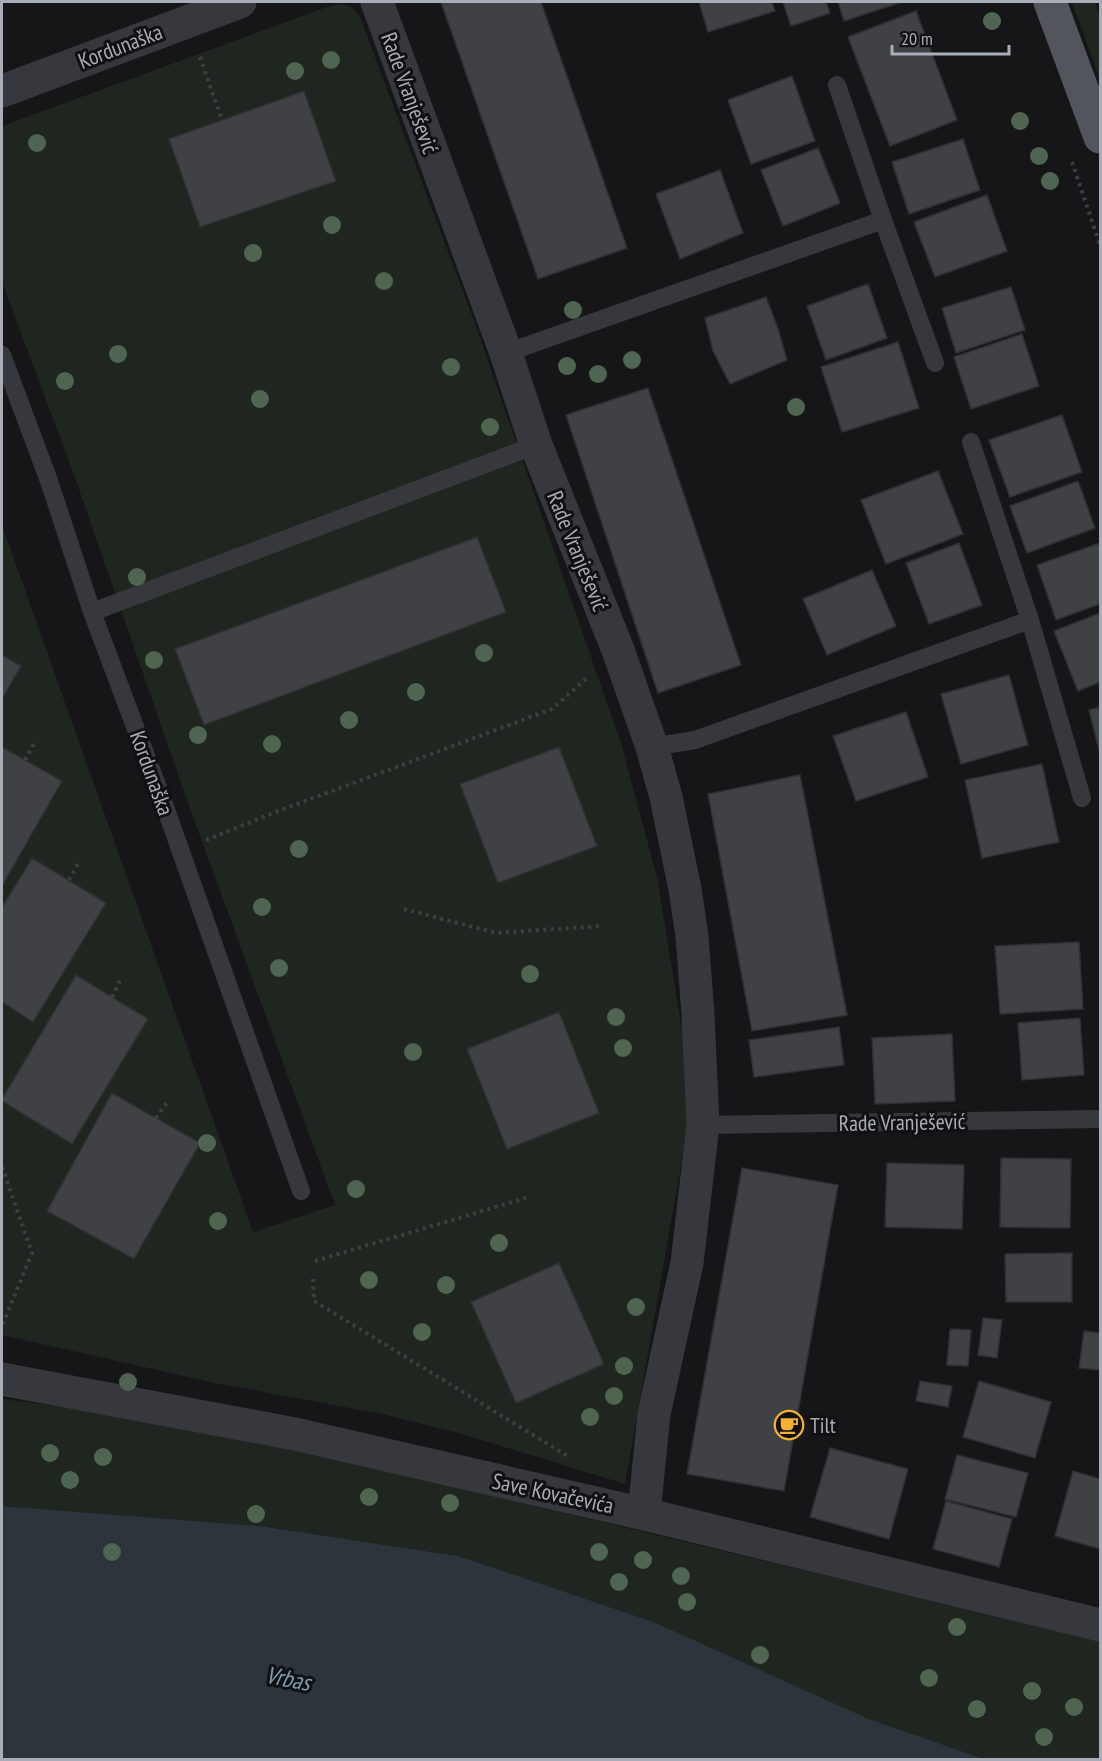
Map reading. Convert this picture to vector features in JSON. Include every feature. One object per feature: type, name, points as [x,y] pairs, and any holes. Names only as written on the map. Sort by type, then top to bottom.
[{"type":"main road","points":[[1050,2],[1101,137]]},
{"type":"street","name":"Kordunaška","points":[[2,92],[240,2]]},
{"type":"street","name":"Rade Vranješević","points":[[377,2],[506,353],[537,445],[618,650],[652,747],[666,797],[685,889],[692,936],[698,1014],[703,1125],[687,1263],[654,1414],[644,1514]]},
{"type":"street","name":"Save Kovačevića","points":[[2,1378],[295,1434],[644,1514],[1101,1625]]},
{"type":"lane","points":[[837,86],[935,363]]},
{"type":"lane","points":[[506,353],[883,220]]},
{"type":"lane","name":"Kordunaška","points":[[2,356],[49,481],[92,612],[180,850],[301,1191]]},
{"type":"lane","points":[[971,442],[1030,620],[1082,798]]},
{"type":"lane","points":[[92,612],[537,445]]},
{"type":"lane","points":[[652,747],[695,740],[1030,620]]},
{"type":"lane","name":"Rade Vranješević","points":[[703,1125],[1101,1119]]},
{"type":"path","points":[[196,48],[222,120]]},
{"type":"path","points":[[180,850],[552,709],[618,650]]},
{"type":"path","points":[[25,760],[36,740]]},
{"type":"path","points":[[69,880],[80,860]]},
{"type":"path","points":[[404,909],[496,933],[601,926]]},
{"type":"path","points":[[112,997],[120,981]]},
{"type":"path","points":[[156,1118],[168,1101]]},
{"type":"path","points":[[2,1167],[32,1253],[2,1326]]},
{"type":"path","points":[[315,1261],[529,1197]]},
{"type":"path","points":[[314,1280],[314,1301],[569,1457]]},
{"type":"shaded area","points":[[1072,2],[1095,2],[1100,17],[1100,80]]},
{"type":"shaded area","points":[[341,4],[352,7],[360,17],[474,321],[621,743],[657,877],[693,1097],[625,1484],[459,1433],[382,1414],[215,1383],[2,1335],[2,525],[253,1232],[335,1205],[188,803],[73,472],[2,282],[2,126],[327,7]]},
{"type":"shaded area","points":[[2,1399],[149,1418],[410,1476],[1100,1641],[1100,1759],[984,1759],[869,1719],[654,1622],[458,1556],[260,1526],[2,1506]]},
{"type":"water","name":"Vrbas","points":[[2,1506],[260,1526],[458,1556],[654,1622],[869,1719],[984,1759],[2,1759]]},
{"type":"building","points":[[441,2],[541,2],[627,248],[538,279]]},
{"type":"building","points":[[699,2],[772,2],[775,11],[708,32]]},
{"type":"building","points":[[783,2],[826,2],[830,13],[791,26]]},
{"type":"building","points":[[838,2],[902,2],[844,21]]},
{"type":"building","points":[[916,11],[957,120],[890,146],[848,37]]},
{"type":"building","points":[[792,76],[815,141],[751,164],[728,100]]},
{"type":"building","points":[[304,91],[336,181],[200,227],[169,139]]},
{"type":"building","points":[[963,139],[980,190],[909,214],[892,162]]},
{"type":"building","points":[[818,148],[840,203],[783,226],[761,170]]},
{"type":"building","points":[[720,170],[743,233],[680,259],[656,194]]},
{"type":"building","points":[[987,195],[1007,251],[935,277],[914,222]]},
{"type":"building","points":[[868,284],[887,338],[826,360],[807,306]]},
{"type":"building","points":[[1011,287],[1025,330],[956,353],[942,308]]},
{"type":"building","points":[[766,297],[787,360],[730,384],[713,351],[705,318]]},
{"type":"building","points":[[1022,334],[1039,386],[971,409],[954,357]]},
{"type":"building","points":[[898,342],[919,408],[842,432],[821,367]]},
{"type":"building","points":[[648,388],[741,665],[658,693],[566,415]]},
{"type":"building","points":[[1062,415],[1082,472],[1010,497],[989,440]]},
{"type":"building","points":[[938,471],[963,534],[886,564],[861,500]]},
{"type":"building","points":[[1078,481],[1095,528],[1027,553],[1010,506]]},
{"type":"building","points":[[477,537],[506,612],[204,725],[175,649]]},
{"type":"building","points":[[959,543],[982,605],[929,624],[906,563]]},
{"type":"building","points":[[1100,543],[1100,604],[1056,620],[1037,565]]},
{"type":"building","points":[[872,570],[896,626],[827,655],[803,599]]},
{"type":"building","points":[[1100,613],[1100,682],[1078,691],[1054,631]]},
{"type":"building","points":[[2,655],[21,666],[2,699]]},
{"type":"building","points":[[1009,675],[1028,745],[961,764],[941,694]]},
{"type":"building","points":[[1100,707],[1100,754],[1089,710]]},
{"type":"building","points":[[906,712],[928,777],[856,801],[833,736]]},
{"type":"building","points":[[2,747],[62,781],[2,886]]},
{"type":"building","points":[[559,747],[597,846],[498,883],[460,784]]},
{"type":"building","points":[[1042,764],[1059,842],[982,858],[965,780]]},
{"type":"building","points":[[800,775],[847,1015],[752,1031],[708,794]]},
{"type":"building","points":[[32,858],[106,903],[33,1022],[2,1002],[2,907]]},
{"type":"building","points":[[1079,942],[1083,1009],[1000,1014],[995,946]]},
{"type":"building","points":[[76,975],[148,1019],[72,1144],[2,1099]]},
{"type":"building","points":[[559,1012],[599,1113],[507,1149],[467,1049]]},
{"type":"building","points":[[1080,1018],[1084,1075],[1022,1080],[1018,1023]]},
{"type":"building","points":[[839,1027],[844,1065],[754,1077],[749,1040]]},
{"type":"building","points":[[952,1034],[955,1101],[875,1104],[872,1038]]},
{"type":"building","points":[[112,1093],[200,1143],[134,1259],[47,1211]]},
{"type":"building","points":[[1001,1158],[1071,1159],[1070,1228],[1000,1227]]},
{"type":"building","points":[[887,1163],[964,1165],[962,1229],[885,1227]]},
{"type":"building","points":[[742,1168],[838,1185],[784,1491],[687,1474]]},
{"type":"building","points":[[1072,1253],[1072,1302],[1006,1302],[1005,1254]]},
{"type":"building","points":[[559,1263],[604,1364],[516,1403],[471,1302]]},
{"type":"building","points":[[983,1318],[1002,1320],[997,1358],[978,1355]]},
{"type":"building","points":[[950,1329],[971,1330],[968,1366],[947,1365]]},
{"type":"building","points":[[1084,1331],[1100,1333],[1100,1370],[1079,1368]]},
{"type":"building","points":[[920,1381],[952,1386],[948,1407],[916,1401]]},
{"type":"building","points":[[979,1381],[1051,1402],[1035,1458],[963,1437]]},
{"type":"building","points":[[830,1448],[908,1469],[889,1539],[810,1517]]},
{"type":"building","points":[[957,1455],[1028,1473],[1016,1517],[945,1499]]},
{"type":"building","points":[[1073,1471],[1100,1479],[1100,1549],[1055,1536]]},
{"type":"building","points":[[946,1501],[1012,1519],[999,1567],[933,1549]]},
{"type":"place","name":"Tilt","points":[[789,1425]]}]
